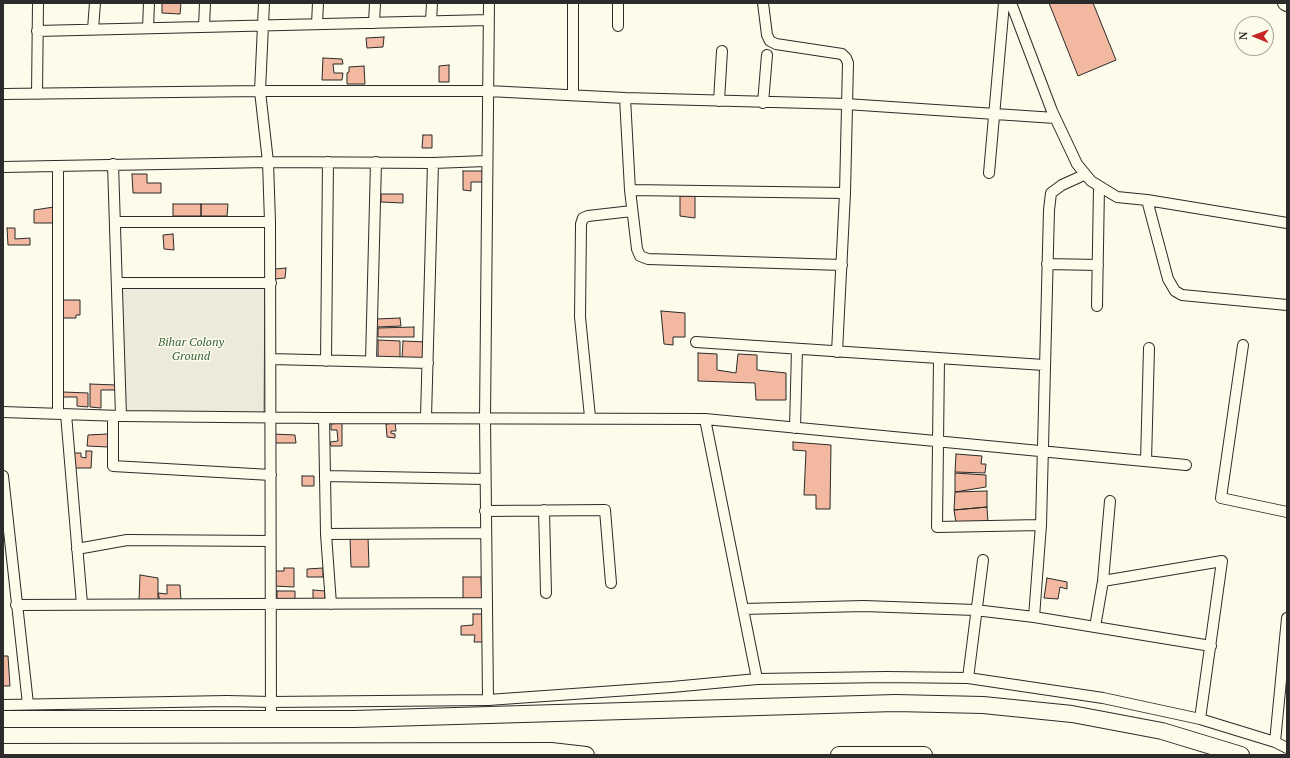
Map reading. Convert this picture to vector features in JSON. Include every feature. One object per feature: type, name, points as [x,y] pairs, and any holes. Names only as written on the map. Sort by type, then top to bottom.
[{"type":"main road","points":[[3,719],[354,719],[895,703],[983,705],[1072,714],[1162,731],[1240,755]]},
{"type":"main road","points":[[3,752],[266,754],[551,752],[586,755]]},
{"type":"main road","points":[[839,755],[924,755]]},
{"type":"street","points":[[37,94],[38,3]]},
{"type":"street","points":[[93,29],[94,3]]},
{"type":"street","points":[[148,28],[149,3]]},
{"type":"street","points":[[204,27],[205,3]]},
{"type":"street","points":[[264,3],[260,91],[268,162],[270,222],[271,719]]},
{"type":"street","points":[[317,24],[318,3]]},
{"type":"street","points":[[374,23],[375,3]]},
{"type":"street","points":[[431,21],[432,3]]},
{"type":"street","points":[[488,700],[485,418],[486,162],[489,3]]},
{"type":"street","points":[[573,95],[574,3]]},
{"type":"street","points":[[618,3],[618,26]]},
{"type":"street","points":[[763,3],[767,35],[770,41],[776,44],[842,54],[848,63],[842,265],[837,352]]},
{"type":"street","points":[[989,173],[1004,3]]},
{"type":"street","points":[[1011,3],[1055,118],[1077,164],[1084,175],[1117,197],[1147,200],[1287,223]]},
{"type":"street","points":[[37,30],[488,20]]},
{"type":"street","points":[[718,101],[722,51]]},
{"type":"street","points":[[763,103],[767,55]]},
{"type":"street","points":[[3,94],[260,91],[488,91],[625,98],[763,103],[846,104],[1055,118]]},
{"type":"street","points":[[625,98],[630,190],[637,248],[640,256],[648,259],[842,265]]},
{"type":"street","points":[[3,167],[268,162],[486,162]]},
{"type":"street","points":[[326,361],[328,162]]},
{"type":"street","points":[[371,361],[376,162]]},
{"type":"street","points":[[426,417],[433,163]]},
{"type":"street","points":[[113,164],[118,282],[117,416],[113,466],[271,475]]},
{"type":"street","points":[[58,166],[62,414],[82,604]]},
{"type":"street","points":[[1034,617],[1041,525],[1048,210],[1052,193],[1062,185],[1084,175]]},
{"type":"street","points":[[1097,306],[1100,187]]},
{"type":"street","points":[[630,190],[844,193]]},
{"type":"street","points":[[1147,200],[1168,279],[1175,291],[1182,295],[1287,305]]},
{"type":"street","points":[[590,417],[580,317],[581,224],[583,218],[588,216],[632,211]]},
{"type":"street","points":[[116,222],[270,222]]},
{"type":"street","points":[[1047,264],[1098,265]]},
{"type":"street","points":[[118,282],[271,283]]},
{"type":"street","points":[[696,342],[1044,366]]},
{"type":"street","points":[[1243,345],[1221,498],[1287,512]]},
{"type":"street","points":[[1146,461],[1149,348]]},
{"type":"street","points":[[795,428],[797,349]]},
{"type":"street","points":[[271,359],[428,363]]},
{"type":"street","points":[[939,359],[937,527],[1041,525]]},
{"type":"street","points":[[3,412],[117,416],[324,418],[590,417],[705,419],[1042,450],[1186,465]]},
{"type":"street","points":[[324,418],[326,534],[331,604]]},
{"type":"street","points":[[705,419],[756,679]]},
{"type":"street","points":[[3,476],[28,704]]},
{"type":"street","points":[[326,476],[485,479]]},
{"type":"street","points":[[1095,627],[1103,580],[1110,500]]},
{"type":"street","points":[[544,510],[546,593]]},
{"type":"street","points":[[486,511],[605,510],[611,583]]},
{"type":"street","points":[[326,534],[486,533]]},
{"type":"street","points":[[77,549],[127,540],[270,541]]},
{"type":"street","points":[[968,678],[975,610],[983,560]]},
{"type":"street","points":[[1103,580],[1222,561],[1200,719]]},
{"type":"street","points":[[16,604],[486,603]]},
{"type":"street","points":[[743,609],[864,606],[975,610],[1034,617],[1211,646]]},
{"type":"street","points":[[1275,742],[1284,684],[1287,618]]},
{"type":"street","points":[[3,705],[227,701],[488,700],[672,688],[756,679],[886,677],[968,678],[1103,698],[1200,719],[1275,742],[1287,748]]},
{"type":"green space","name":"Bihar Colony Ground","points":[[265,283],[264,415],[121,416],[118,284]]},
{"type":"building","points":[[162,3],[181,3],[180,14],[162,13]]},
{"type":"building","points":[[1049,3],[1093,3],[1116,60],[1078,76]]},
{"type":"building","points":[[384,37],[383,47],[367,48],[366,38]]},
{"type":"building","points":[[323,58],[342,59],[343,64],[333,64],[334,73],[343,73],[342,80],[322,80]]},
{"type":"building","points":[[449,65],[449,82],[439,82],[439,66]]},
{"type":"building","points":[[364,66],[365,84],[347,84],[347,73],[349,72],[349,67]]},
{"type":"building","points":[[423,135],[432,135],[432,148],[422,148]]},
{"type":"building","points":[[463,171],[485,171],[484,182],[471,182],[471,191],[463,190]]},
{"type":"building","points":[[132,174],[147,174],[147,183],[161,183],[161,193],[133,193]]},
{"type":"building","points":[[381,194],[403,194],[403,203],[381,202]]},
{"type":"building","points":[[680,196],[695,196],[695,218],[680,216]]},
{"type":"building","points":[[173,204],[201,204],[201,216],[173,216]]},
{"type":"building","points":[[201,204],[228,204],[227,216],[201,216]]},
{"type":"building","points":[[54,207],[53,223],[34,223],[34,210]]},
{"type":"building","points":[[7,228],[15,228],[15,239],[30,238],[30,245],[8,245]]},
{"type":"building","points":[[173,234],[174,250],[164,249],[163,235]]},
{"type":"building","points":[[286,268],[285,278],[275,279],[275,269]]},
{"type":"building","points":[[62,300],[80,300],[80,315],[76,315],[76,318],[63,318]]},
{"type":"building","points":[[661,311],[685,313],[685,337],[673,337],[673,345],[664,344]]},
{"type":"building","points":[[400,318],[401,326],[377,327],[377,319]]},
{"type":"building","points":[[414,327],[414,337],[378,337],[378,328]]},
{"type":"building","points":[[378,340],[400,341],[400,358],[378,357]]},
{"type":"building","points":[[403,341],[427,342],[426,359],[402,359]]},
{"type":"building","points":[[698,353],[717,354],[717,370],[736,373],[738,354],[757,355],[757,370],[786,373],[786,400],[756,400],[755,383],[698,381]]},
{"type":"building","points":[[90,384],[116,385],[116,390],[101,390],[101,408],[90,407]]},
{"type":"building","points":[[63,392],[88,393],[88,407],[77,406],[77,397],[63,397]]},
{"type":"building","points":[[342,423],[342,446],[331,446],[330,442],[338,441],[337,430],[331,430],[331,424]]},
{"type":"building","points":[[395,423],[396,431],[391,431],[391,433],[395,434],[395,438],[387,437],[386,424]]},
{"type":"building","points":[[108,434],[108,447],[87,446],[88,435]]},
{"type":"building","points":[[273,434],[295,435],[296,443],[274,443]]},
{"type":"building","points":[[793,442],[831,445],[830,509],[816,509],[816,495],[804,495],[806,451],[793,450]]},
{"type":"building","points":[[86,451],[92,451],[91,468],[72,468],[70,453],[81,453],[81,457],[86,458]]},
{"type":"building","points":[[956,454],[982,456],[981,464],[986,464],[985,473],[955,472]]},
{"type":"building","points":[[955,473],[986,475],[986,487],[955,492]]},
{"type":"building","points":[[302,476],[314,476],[314,486],[302,486]]},
{"type":"building","points":[[987,491],[987,507],[954,510],[955,492]]},
{"type":"building","points":[[987,507],[988,523],[956,523],[954,510]]},
{"type":"building","points":[[350,537],[368,537],[369,567],[351,567]]},
{"type":"building","points":[[284,568],[294,568],[294,587],[274,586],[275,571],[284,571]]},
{"type":"building","points":[[323,568],[323,577],[307,577],[307,569]]},
{"type":"building","points":[[140,575],[158,578],[158,601],[139,601]]},
{"type":"building","points":[[463,577],[481,577],[482,599],[463,599]]},
{"type":"building","points":[[1047,578],[1067,582],[1067,589],[1060,587],[1058,599],[1044,598]]},
{"type":"building","points":[[167,585],[180,585],[181,601],[160,601],[158,593],[167,594]]},
{"type":"building","points":[[313,590],[325,591],[325,600],[313,599]]},
{"type":"building","points":[[277,591],[295,591],[295,600],[277,600]]},
{"type":"building","points":[[473,614],[483,614],[483,642],[474,642],[475,635],[461,635],[461,626],[473,625]]},
{"type":"building","points":[[3,656],[8,656],[10,686],[3,686]]}]
